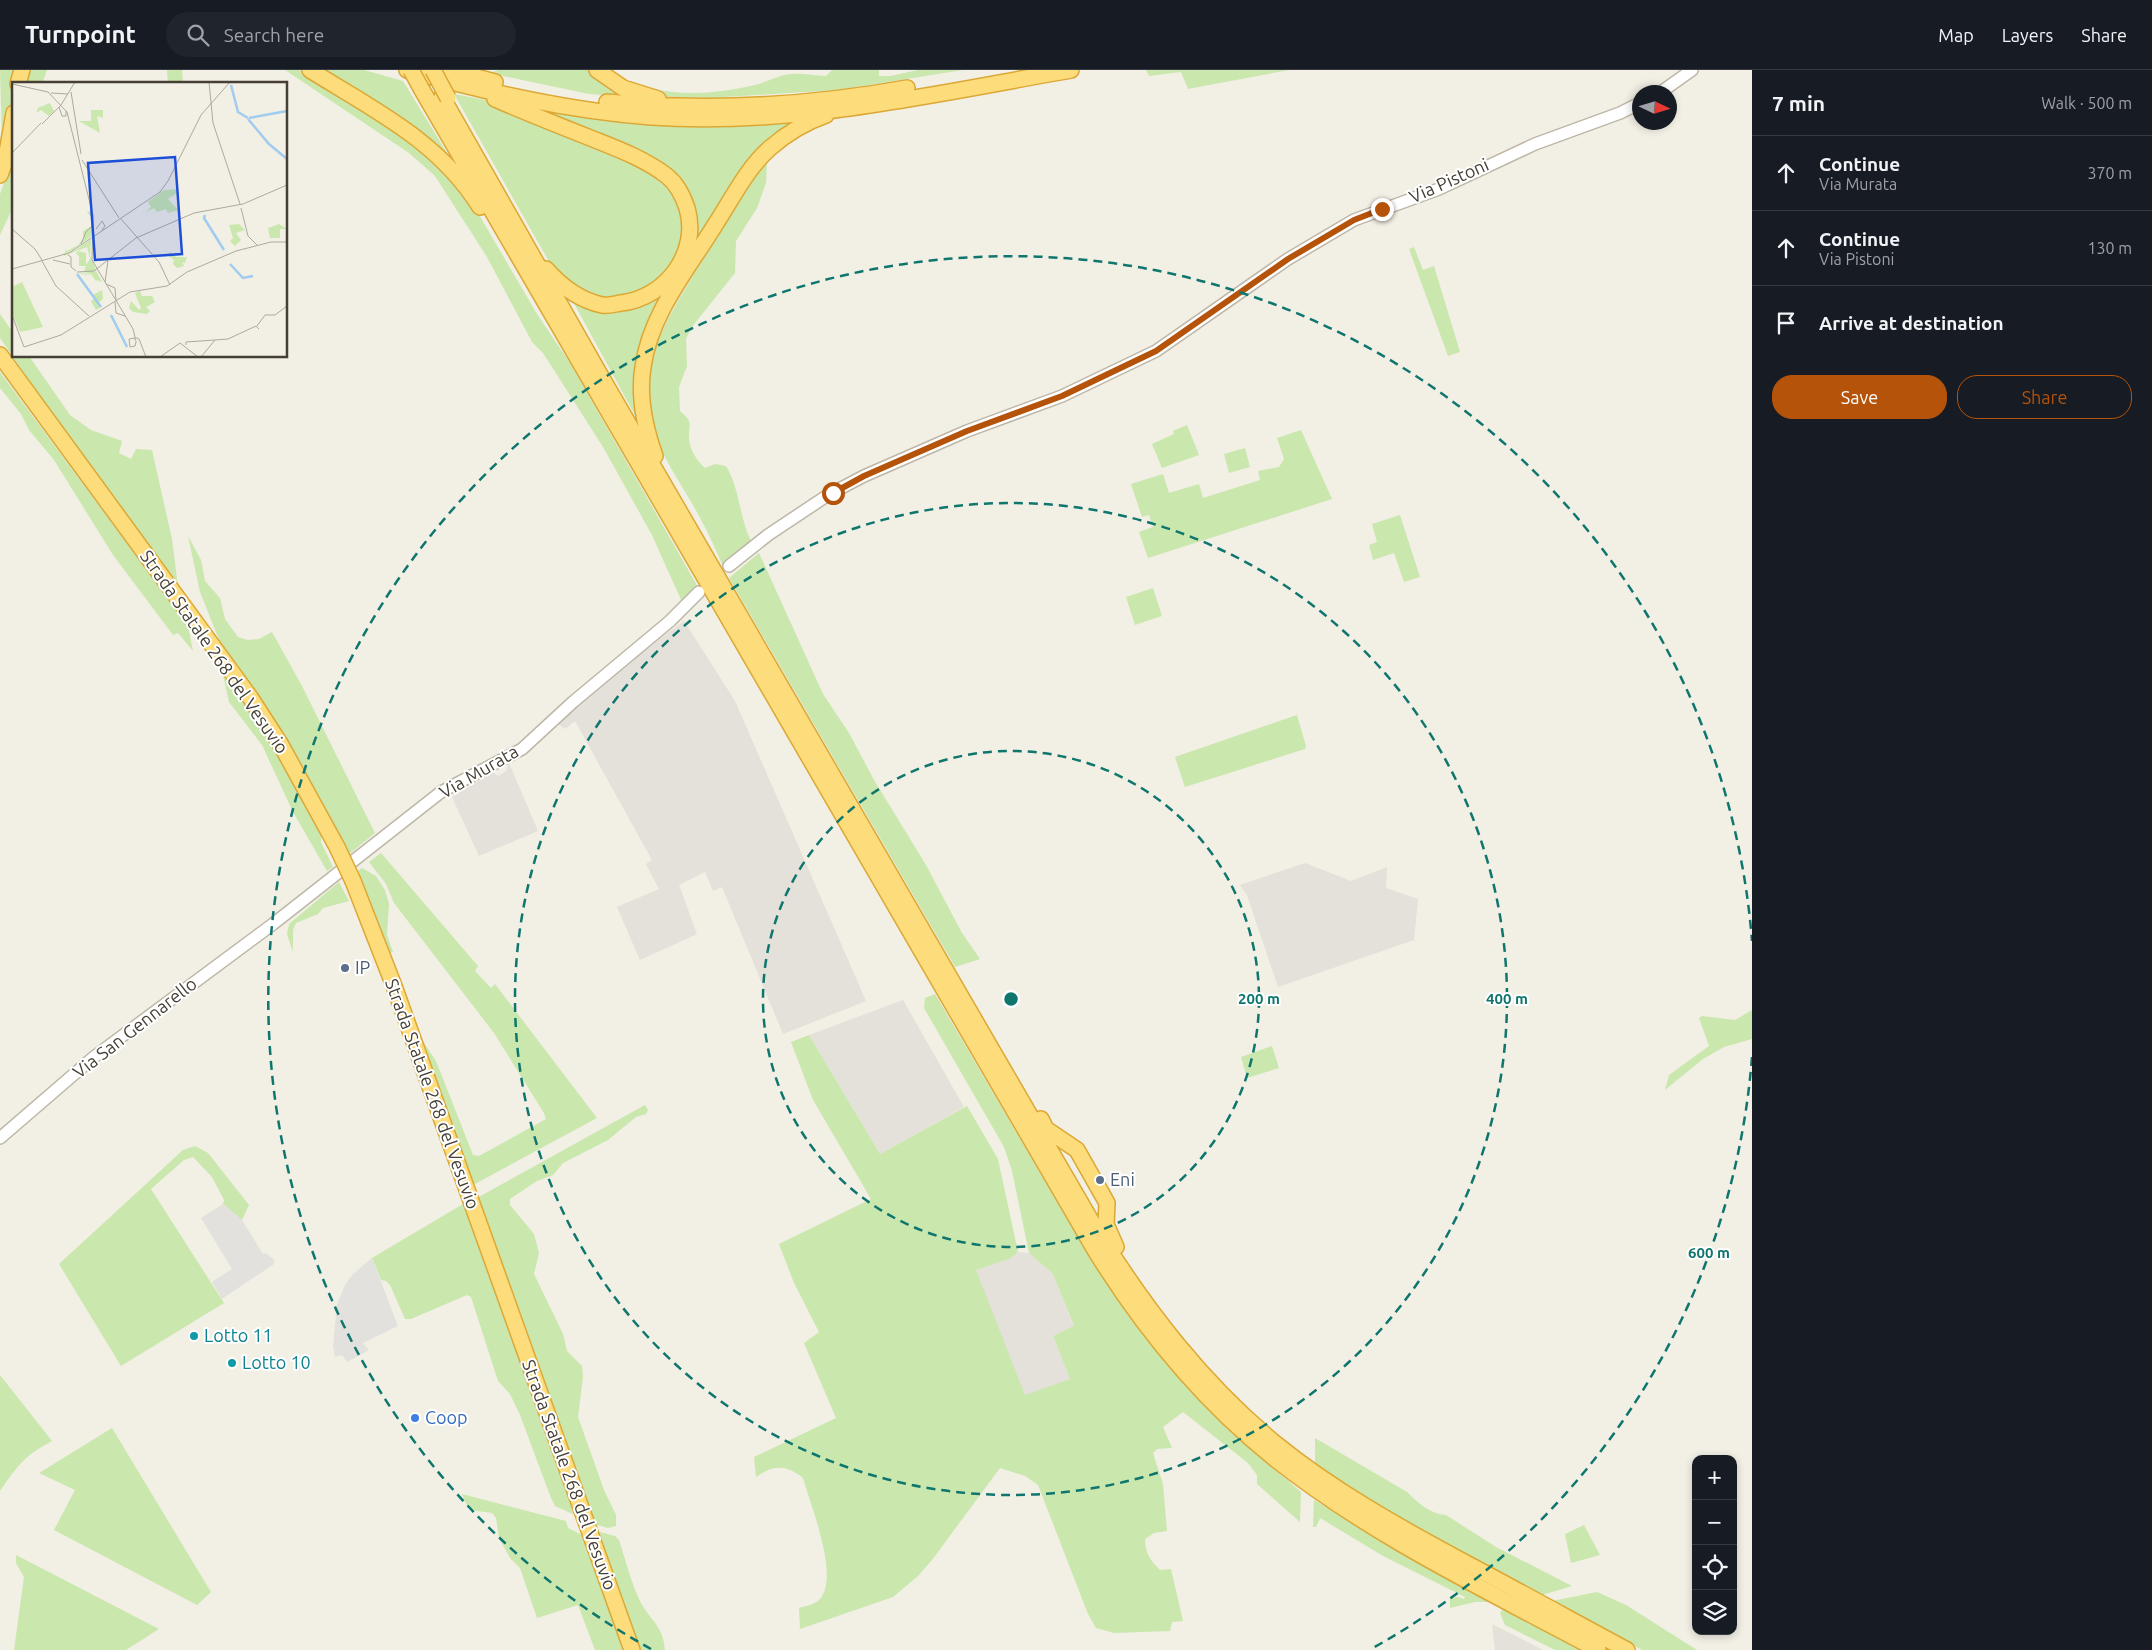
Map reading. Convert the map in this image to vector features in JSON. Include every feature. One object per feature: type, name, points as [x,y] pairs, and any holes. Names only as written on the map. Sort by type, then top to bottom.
[{"type":"highway","points":[[310,70],[413,134],[433,150],[475,199],[545,316],[560,330]]},
{"type":"highway","points":[[406,70],[461,85],[586,110],[652,117],[753,117],[838,110],[1071,70]]},
{"type":"highway","points":[[411,70],[560,330],[952,992],[1111,1275],[1144,1324],[1191,1378],[1255,1442],[1310,1485],[1424,1556],[1498,1596],[1543,1605],[1627,1650]]},
{"type":"highway","points":[[426,70],[445,97]]},
{"type":"highway","points":[[433,70],[458,125],[937,967]]},
{"type":"highway","points":[[450,70],[542,92],[590,100],[688,107],[808,101],[891,91],[1010,70]]},
{"type":"highway","points":[[597,70],[623,88],[652,99],[752,105]]},
{"type":"highway","points":[[461,85],[629,154],[650,165],[669,177],[683,196],[690,218],[687,248],[677,270],[667,283],[654,292],[631,302],[604,305],[584,300],[568,290],[524,242]]},
{"type":"highway","points":[[666,488],[645,420],[641,385],[646,349],[659,317],[742,182],[760,158],[793,131],[838,110]]},
{"type":"highway","points":[[0,175],[6,158],[12,124]]},
{"type":"highway","points":[[0,345],[22,386]]},
{"type":"highway","name":"Strada Statale 268 del Vesuvio","points":[[2,359],[214,648],[281,745],[329,832],[353,881],[472,1203],[632,1650]]},
{"type":"highway","points":[[952,992],[999,1062],[1097,1231],[1159,1324],[1220,1393],[1290,1456],[1369,1509],[1522,1601],[1598,1650]]},
{"type":"highway","points":[[999,1062],[1013,1073],[1046,1129],[1077,1150],[1107,1203],[1106,1224],[1113,1243],[1151,1300],[1159,1324]]},
{"type":"street","points":[[1671,85],[1692,70]]},
{"type":"street","name":"Via Pistoni","points":[[729,566],[768,536],[846,484],[967,431],[1062,396],[1156,351],[1288,259],[1354,220],[1439,189],[1535,144],[1632,107]]},
{"type":"street","name":"Via Murata","points":[[273,924],[441,792],[522,749],[573,702],[670,621],[699,592]]},
{"type":"street","name":"Via San Gennarello","points":[[0,1138],[94,1057],[273,924]]},
{"type":"shaded area","points":[[684,621],[735,701],[866,1001],[783,1034],[722,887],[713,891],[705,872],[679,885],[697,934],[640,960],[617,907],[659,889],[646,864],[652,860],[575,721],[565,729],[558,724],[628,662]]},
{"type":"shaded area","points":[[509,763],[538,831],[479,856],[452,797],[493,772],[498,776],[506,771]]},
{"type":"shaded area","points":[[1305,863],[1351,881],[1387,867],[1386,888],[1418,899],[1414,940],[1278,987],[1247,895],[1240,885]]},
{"type":"shaded area","points":[[903,1000],[964,1107],[880,1154],[809,1035]]},
{"type":"shaded area","points":[[223,1204],[242,1220],[263,1254],[266,1253],[274,1260],[274,1264],[222,1299],[212,1282],[232,1269],[201,1218]]},
{"type":"shaded area","points":[[1018,1252],[1029,1253],[1053,1274],[1074,1327],[1053,1336],[1070,1379],[1025,1396],[975,1270],[1009,1259]]},
{"type":"shaded area","points":[[372,1258],[398,1326],[363,1343],[369,1350],[347,1362],[342,1355],[335,1357],[333,1346],[337,1304],[345,1285],[352,1275]]},
{"type":"shaded area","points":[[1492,1624],[1543,1650],[1495,1650]]},
{"type":"green space","points":[[0,70],[17,70],[14,82],[12,82],[8,123],[2,141]]},
{"type":"green space","points":[[28,70],[47,70],[43,82],[25,82]]},
{"type":"green space","points":[[167,70],[182,70],[183,82],[168,82]]},
{"type":"green space","points":[[285,70],[299,70],[435,159],[475,208],[537,314],[570,363],[698,587],[682,602],[652,535],[603,447],[543,353],[532,342],[487,257],[435,176],[409,153]]},
{"type":"green space","points":[[318,70],[364,70],[403,81],[455,166]]},
{"type":"green space","points":[[499,70],[591,70],[630,97],[589,94],[489,73]]},
{"type":"green space","points":[[832,70],[879,70],[879,76],[891,76],[918,70],[963,70],[837,90],[709,98],[658,96],[640,92],[616,76],[650,88],[684,93],[702,93],[737,89],[791,74],[826,76]]},
{"type":"green space","points":[[1146,70],[1289,70],[1188,89],[1181,72],[1149,76]]},
{"type":"green space","points":[[454,94],[491,101],[646,167],[668,186],[678,202],[683,221],[682,241],[672,268],[643,294],[596,299],[556,274]]},
{"type":"green space","points":[[519,103],[810,118],[762,155],[651,330],[643,430],[570,296],[614,310],[688,258],[682,189]]},
{"type":"green space","points":[[12,161],[12,209],[0,235],[0,194]]},
{"type":"green space","points":[[767,162],[766,183],[757,208],[736,241],[735,273],[691,328],[686,339],[687,366],[679,387],[680,411],[685,415],[690,424],[689,439],[692,451],[705,468],[715,464],[726,466],[734,484],[751,541],[722,564],[702,522],[667,461],[656,437],[648,402],[649,380],[652,360],[659,340],[678,301],[753,179]]},
{"type":"green space","points":[[1414,247],[1423,270],[1434,266],[1460,352],[1448,356],[1409,249]]},
{"type":"green space","points":[[0,314],[12,331],[12,355],[0,338]]},
{"type":"green space","points":[[14,358],[30,358],[70,415],[91,430],[122,441],[119,453],[131,459],[136,449],[152,450],[172,539],[178,587]]},
{"type":"green space","points":[[0,372],[188,626],[193,651],[178,633],[173,635],[113,555],[54,460],[29,430],[21,414],[0,388]]},
{"type":"green space","points":[[1187,425],[1199,455],[1162,468],[1152,444],[1174,434],[1173,431]]},
{"type":"green space","points":[[1301,430],[1332,499],[1148,558],[1139,532],[1153,527],[1149,515],[1142,517],[1131,484],[1163,474],[1169,493],[1199,484],[1203,498],[1260,480],[1258,471],[1279,467],[1284,459],[1277,438]]},
{"type":"green space","points":[[1245,448],[1250,467],[1229,473],[1224,454]]},
{"type":"green space","points":[[1400,515],[1420,577],[1404,582],[1394,553],[1373,560],[1369,545],[1377,542],[1372,524]]},
{"type":"green space","points":[[188,536],[201,560],[205,581],[220,598],[225,619],[238,637],[248,640],[259,639],[272,632],[302,686],[375,833],[348,855],[224,652],[200,592]]},
{"type":"green space","points":[[759,553],[823,694],[849,733],[874,780],[926,865],[962,933],[980,959],[955,967],[729,578]]},
{"type":"green space","points":[[1153,588],[1162,616],[1135,625],[1126,597]]},
{"type":"green space","points":[[223,675],[263,732],[321,832],[321,842],[333,867],[327,871],[293,812],[262,745],[229,702]]},
{"type":"green space","points":[[1297,715],[1306,746],[1305,749],[1185,787],[1175,757]]},
{"type":"green space","points":[[381,853],[478,966],[475,971],[491,988],[495,984],[597,1118],[473,1185],[422,1040],[436,1061],[473,1155],[479,1156],[546,1119],[494,1033],[394,903],[386,884],[369,862]]},
{"type":"green space","points":[[362,868],[376,876],[385,890],[389,904],[387,935],[393,952],[388,953],[355,873]]},
{"type":"green space","points":[[339,882],[349,901],[323,908],[318,914],[296,923],[293,930],[293,952],[287,934],[289,924]]},
{"type":"green space","points":[[935,994],[1067,1219],[1132,1320],[1181,1381],[1230,1431],[1301,1492],[1300,1522],[1257,1484],[1257,1475],[1248,1463],[1183,1412],[1163,1427],[1172,1448],[1157,1449],[1153,1453],[1163,1484],[1167,1531],[1154,1533],[1145,1539],[1145,1544],[1153,1563],[1160,1570],[1171,1569],[1183,1621],[1172,1622],[1170,1631],[1114,1633],[1096,1628],[1088,1614],[1038,1485],[1025,1476],[1000,1468],[932,1560],[918,1576],[893,1597],[800,1629],[799,1608],[818,1601],[825,1591],[827,1577],[826,1560],[817,1523],[803,1478],[785,1468],[774,1468],[756,1477],[754,1457],[836,1418],[804,1343],[819,1332],[794,1283],[779,1244],[871,1199],[813,1100],[791,1042],[809,1035],[880,1154],[967,1106],[998,1159],[1018,1252],[1009,1259],[976,1270],[1025,1395],[1070,1379],[1053,1336],[1074,1326],[1053,1274],[1029,1253],[1012,1171],[1004,1147],[924,1008],[925,998]]},
{"type":"green space","points":[[1752,1010],[1752,1039],[1724,1047],[1703,1059],[1665,1090],[1669,1075],[1709,1046],[1699,1018],[1702,1016],[1735,1020]]},
{"type":"green space","points":[[1272,1046],[1279,1068],[1247,1078],[1241,1057]]},
{"type":"green space","points":[[645,1105],[648,1110],[646,1114],[636,1117],[608,1140],[563,1163],[553,1175],[537,1181],[510,1199],[510,1205],[534,1234],[539,1253],[534,1274],[563,1334],[567,1351],[582,1366],[583,1377],[578,1417],[604,1490],[616,1515],[616,1526],[608,1528],[594,1524],[477,1198]]},
{"type":"green space","points":[[195,1146],[208,1153],[249,1205],[242,1220],[223,1204],[224,1200],[212,1177],[193,1157],[184,1160],[151,1189],[224,1303],[121,1366],[59,1264],[183,1150]]},
{"type":"green space","points":[[463,1204],[575,1515],[555,1506],[551,1498],[520,1415],[510,1394],[498,1381],[471,1297],[467,1295],[411,1319],[405,1319],[390,1285],[386,1281],[381,1280],[372,1258]]},
{"type":"green space","points":[[0,1375],[52,1441],[35,1451],[22,1462],[0,1491]]},
{"type":"green space","points":[[112,1428],[211,1592],[197,1605],[54,1530],[75,1490],[39,1473]]},
{"type":"green space","points":[[1315,1438],[1407,1492],[1429,1510],[1446,1515],[1496,1547],[1572,1586],[1542,1595],[1380,1507],[1315,1463]]},
{"type":"green space","points":[[462,1494],[566,1521],[568,1528],[582,1535],[624,1650],[595,1650],[578,1605],[537,1618],[520,1568],[510,1558],[499,1538],[496,1518],[492,1513],[469,1508]]},
{"type":"green space","points":[[1314,1500],[1492,1602],[1475,1602],[1450,1608],[1450,1598],[1458,1597],[1464,1599],[1465,1597],[1383,1556],[1320,1518],[1316,1527],[1313,1527]]},
{"type":"green space","points":[[1584,1525],[1600,1555],[1571,1563],[1565,1534]]},
{"type":"green space","points":[[596,1531],[615,1536],[619,1540],[637,1595],[659,1629],[665,1650],[639,1650]]},
{"type":"green space","points":[[16,1555],[159,1629],[126,1650],[14,1650],[24,1577],[16,1563]]},
{"type":"green space","points":[[1597,1592],[1626,1605],[1697,1650],[1642,1650],[1552,1601]]},
{"type":"green space","points":[[1504,1607],[1584,1650],[1555,1650],[1505,1625],[1500,1613]]},
{"type":"place","name":"IP","points":[[345,968]]},
{"type":"place","name":"Eni","points":[[1100,1180]]},
{"type":"place","name":"Lotto 11","points":[[194,1336]]},
{"type":"place","name":"Lotto 10","points":[[232,1363]]},
{"type":"place","name":"Coop","points":[[415,1418]]},
{"type":"route","points":[[833,493],[846,484],[967,431],[1062,396],[1156,351],[1288,259],[1354,220],[1382,209]]}]
